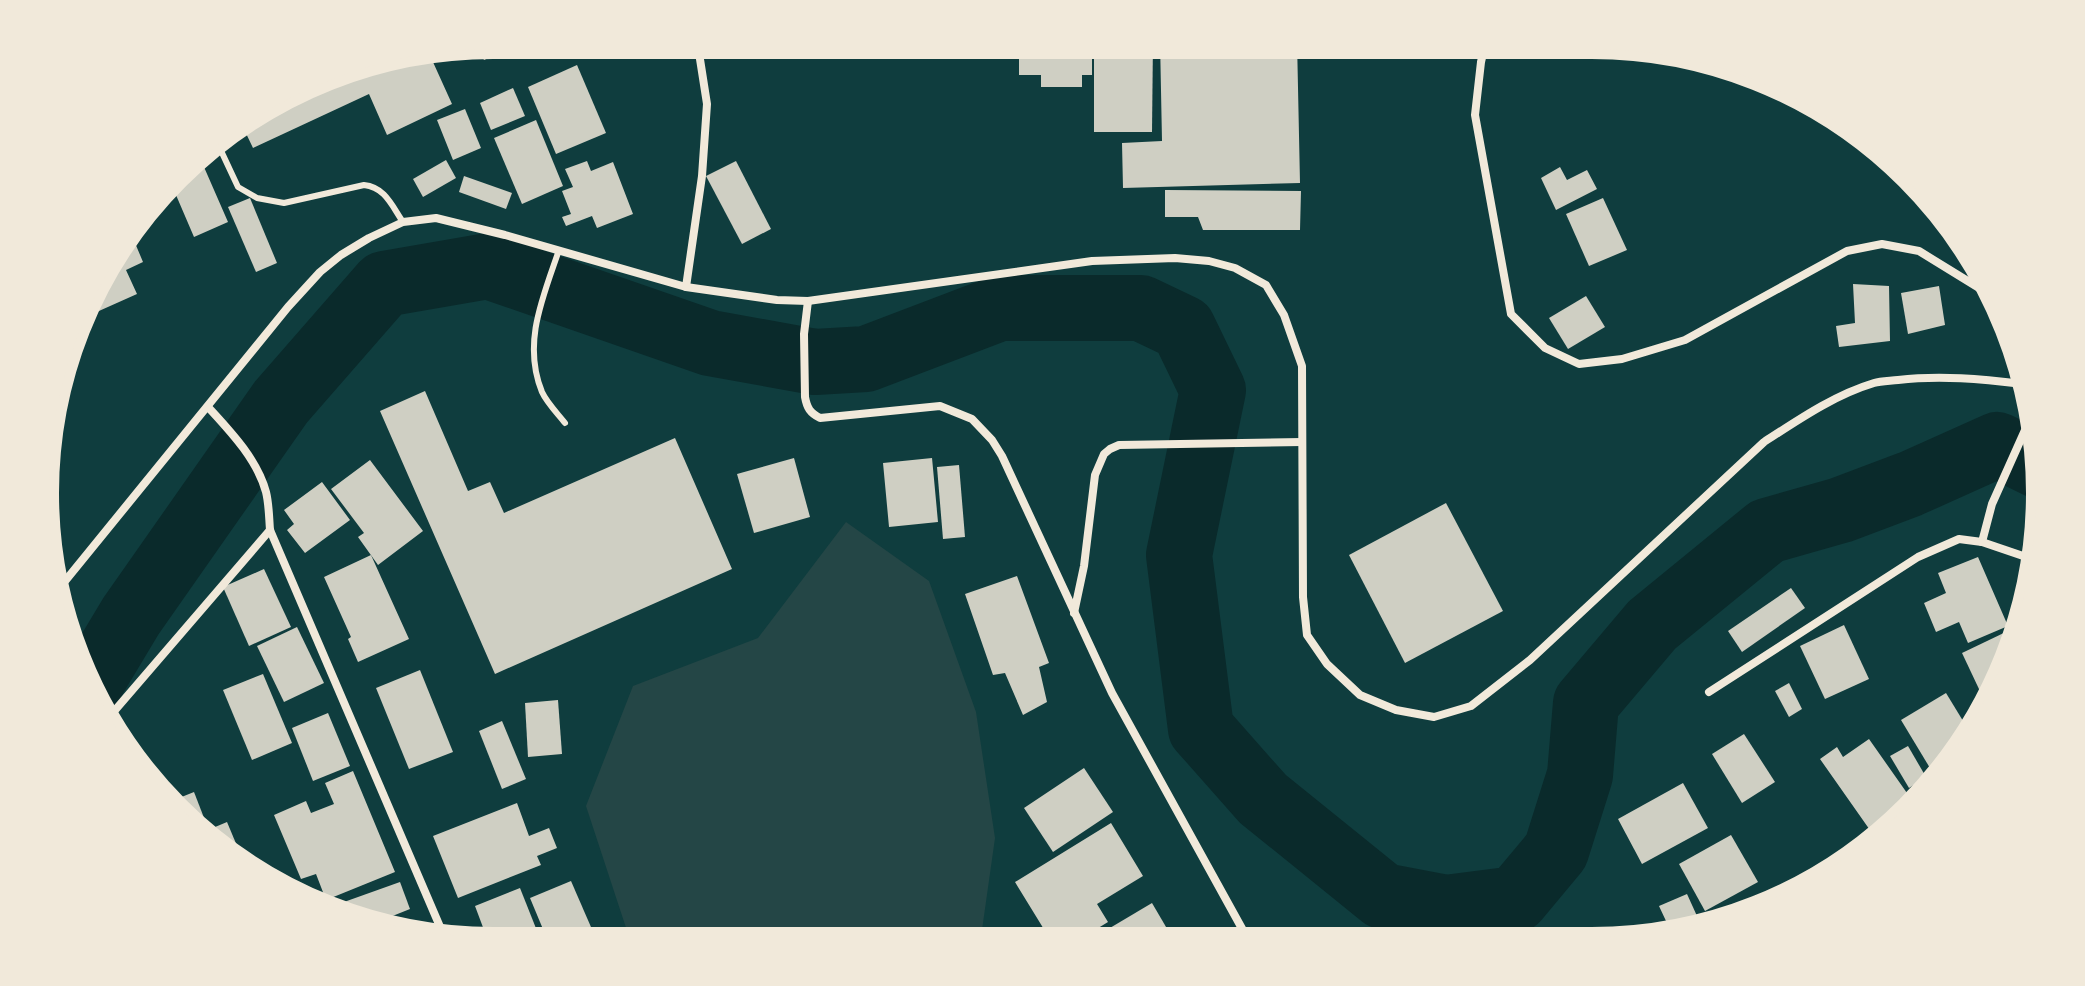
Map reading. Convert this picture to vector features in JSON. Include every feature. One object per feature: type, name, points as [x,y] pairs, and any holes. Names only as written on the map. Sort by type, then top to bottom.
[{"type":"street","points":[[686,287],[702,176],[707,104],[699,54]]},
{"type":"street","points":[[1483,54],[1475,115],[1511,314],[1545,348],[1579,364],[1622,359],[1685,340],[1847,251],[1882,244],[1919,251],[1980,289]]},
{"type":"street","points":[[63,584],[288,307],[320,272],[369,238],[403,222],[436,218],[686,287],[777,300],[808,301],[1092,261],[1175,258],[1209,261],[1235,268],[1266,285],[1284,315],[1302,366],[1303,597],[1307,635],[1327,664],[1360,695],[1396,710],[1434,717],[1471,706],[1530,660],[1764,442],[1801,418],[1875,382],[1955,378],[2017,383]]},
{"type":"street","points":[[808,301],[804,334],[805,397],[810,411],[820,418],[940,406],[972,419],[992,440],[1112,693],[1244,932]]},
{"type":"street","points":[[208,407],[233,435],[258,472],[266,492],[270,530],[441,929]]},
{"type":"street","points":[[1982,542],[1992,504],[2026,428]]},
{"type":"street","points":[[1074,613],[1084,566],[1095,475],[1104,454],[1110,449],[1119,445],[1302,442]]},
{"type":"street","points":[[113,712],[270,530]]},
{"type":"street","points":[[1709,692],[1918,557],[1959,539],[1982,542],[2026,557]]},
{"type":"lane","points":[[220,150],[238,187],[257,198],[284,203],[364,185],[374,186],[384,193],[403,222]]},
{"type":"lane","points":[[559,250],[535,323],[533,361],[543,395],[565,423]]},
{"type":"shaded area","points":[[846,522],[929,581],[976,712],[995,838],[982,932],[627,932],[586,806],[633,686],[758,638]]},
{"type":"building","points":[[481,54],[498,54],[484,60]]},
{"type":"building","points":[[1019,54],[1092,54],[1092,75],[1082,75],[1082,87],[1041,87],[1041,75],[1019,75]]},
{"type":"building","points":[[1094,54],[1153,54],[1152,132],[1094,132]]},
{"type":"building","points":[[1160,54],[1297,54],[1300,183],[1123,188],[1122,143],[1162,141]]},
{"type":"building","points":[[431,59],[452,104],[387,135],[369,94],[253,148],[245,131],[273,113],[325,87],[407,62]]},
{"type":"building","points":[[577,65],[606,133],[556,154],[528,87]]},
{"type":"building","points":[[513,88],[525,116],[491,130],[480,103]]},
{"type":"building","points":[[465,109],[481,148],[453,160],[437,120]]},
{"type":"building","points":[[536,120],[563,186],[522,204],[494,138]]},
{"type":"building","points":[[446,160],[456,178],[423,197],[413,179]]},
{"type":"building","points":[[587,161],[591,171],[613,162],[633,214],[597,228],[592,216],[566,226],[562,217],[571,214],[562,191],[573,187],[565,169]]},
{"type":"building","points":[[736,161],[771,229],[742,244],[706,176]]},
{"type":"building","points":[[203,164],[228,222],[194,237],[175,192]]},
{"type":"building","points":[[1560,167],[1567,180],[1587,170],[1597,189],[1556,210],[1541,178]]},
{"type":"building","points":[[464,176],[512,193],[506,209],[459,192]]},
{"type":"building","points":[[1165,190],[1301,191],[1300,230],[1203,230],[1198,217],[1165,217]]},
{"type":"building","points":[[250,198],[277,263],[256,272],[228,207]]},
{"type":"building","points":[[1603,198],[1627,250],[1589,266],[1566,214]]},
{"type":"building","points":[[134,241],[143,262],[126,270],[137,294],[92,314]]},
{"type":"building","points":[[1853,284],[1889,286],[1890,341],[1839,347],[1836,326],[1855,323]]},
{"type":"building","points":[[1939,286],[1945,325],[1908,334],[1901,293]]},
{"type":"building","points":[[1586,296],[1605,327],[1568,349],[1549,318]]},
{"type":"building","points":[[425,391],[468,491],[490,482],[504,513],[675,438],[732,569],[495,674],[380,411]]},
{"type":"building","points":[[794,458],[810,517],[754,533],[737,474]]},
{"type":"building","points":[[932,458],[938,522],[889,527],[883,463]]},
{"type":"building","points":[[370,460],[423,531],[378,565],[358,537],[364,533],[331,489]]},
{"type":"building","points":[[959,465],[965,537],[943,539],[937,467]]},
{"type":"building","points":[[322,482],[350,520],[305,553],[287,530],[294,524],[284,510]]},
{"type":"building","points":[[1446,503],[1503,611],[1405,663],[1349,555]]},
{"type":"building","points":[[371,555],[409,639],[358,662],[348,639],[351,637],[324,577]]},
{"type":"building","points":[[1978,557],[2008,626],[1968,643],[1959,622],[1936,632],[1924,603],[1946,593],[1938,573]]},
{"type":"building","points":[[264,569],[291,627],[249,646],[223,587]]},
{"type":"building","points":[[1017,576],[1049,663],[1039,667],[1047,702],[1023,715],[1005,673],[993,675],[965,594]]},
{"type":"building","points":[[1791,588],[1805,608],[1742,652],[1728,631]]},
{"type":"building","points":[[1844,625],[1869,679],[1825,699],[1800,646]]},
{"type":"building","points":[[297,627],[324,683],[284,702],[257,646]]},
{"type":"building","points":[[2009,630],[1982,695],[1962,653]]},
{"type":"building","points":[[420,670],[453,752],[409,769],[376,688]]},
{"type":"building","points":[[263,674],[292,743],[252,760],[223,690]]},
{"type":"building","points":[[1789,683],[1802,709],[1789,717],[1775,691]]},
{"type":"building","points":[[1946,693],[1965,724],[1931,770],[1901,720]]},
{"type":"building","points":[[558,700],[562,754],[528,757],[525,703]]},
{"type":"building","points":[[328,713],[350,766],[313,781],[292,728]]},
{"type":"building","points":[[502,721],[526,779],[502,789],[479,731]]},
{"type":"building","points":[[1744,734],[1775,782],[1742,803],[1712,754]]},
{"type":"building","points":[[1869,739],[1909,796],[1871,831],[1820,759],[1837,747],[1843,757]]},
{"type":"building","points":[[1908,746],[1926,777],[1909,788],[1890,756]]},
{"type":"building","points":[[1084,768],[1113,812],[1053,852],[1024,808]]},
{"type":"building","points":[[353,771],[395,872],[327,900],[316,874],[301,879],[274,815],[306,801],[311,813],[334,804],[325,783]]},
{"type":"building","points":[[1683,783],[1708,828],[1642,864],[1618,819]]},
{"type":"building","points":[[194,792],[206,823],[204,823],[178,798]]},
{"type":"building","points":[[517,803],[529,836],[549,828],[557,848],[537,856],[541,865],[458,898],[433,836]]},
{"type":"building","points":[[227,822],[239,851],[226,841],[211,829]]},
{"type":"building","points":[[1111,823],[1143,876],[1097,904],[1108,922],[1092,932],[1046,932],[1015,882]]},
{"type":"building","points":[[1731,835],[1758,882],[1705,911],[1679,864]]},
{"type":"building","points":[[571,881],[593,932],[544,932],[530,898]]},
{"type":"building","points":[[400,882],[410,909],[386,919],[338,904]]},
{"type":"building","points":[[520,888],[537,932],[485,932],[475,906]]},
{"type":"building","points":[[1687,894],[1698,919],[1668,925],[1659,906]]},
{"type":"building","points":[[1152,903],[1169,932],[1103,932]]},
{"type":"waterway","points":[[94,677],[131,616],[281,402],[384,284],[488,266],[710,343],[815,362],[866,359],[1000,308],[1141,308],[1183,328],[1213,390],[1179,555],[1201,729],[1263,799],[1383,896],[1446,908],[1516,899],[1556,851],[1580,775],[1586,703],[1652,625],[1767,531],[1841,510],[1910,484],[1997,445],[2030,461]]}]
